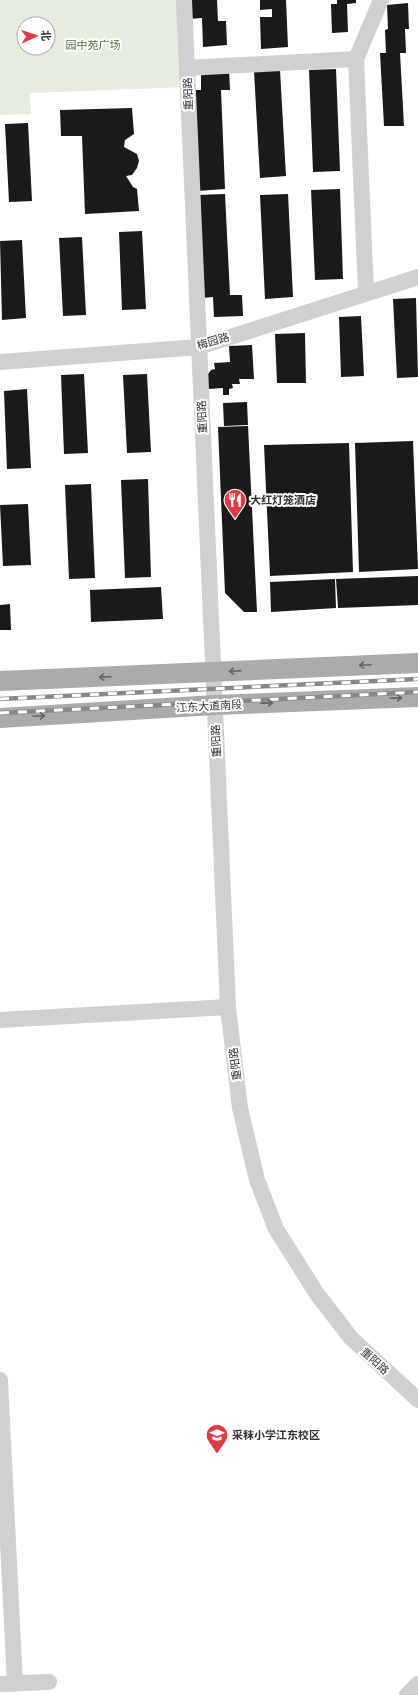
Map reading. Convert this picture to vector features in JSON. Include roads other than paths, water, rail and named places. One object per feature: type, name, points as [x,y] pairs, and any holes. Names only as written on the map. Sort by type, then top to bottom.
[{"type":"main road","points":[[0,681],[418,663]]},
{"type":"main road","name":"江东大道南段","points":[[0,718],[215,705],[418,697]]},
{"type":"street","name":"重阳路","points":[[184,0],[228,1007],[240,1108],[257,1180],[276,1229],[317,1294],[351,1338],[418,1400]]},
{"type":"street","points":[[366,293],[356,59],[381,0]]},
{"type":"street","points":[[187,68],[356,59]]},
{"type":"street","name":"梅园路","points":[[0,362],[199,347],[366,293],[418,278]]},
{"type":"street","points":[[0,1020],[228,1007]]},
{"type":"street","points":[[0,1380],[7,1684],[49,1682]]},
{"type":"street","points":[[407,1695],[418,1684]]},
{"type":"railway","points":[[0,699],[418,679]]},
{"type":"railway","points":[[0,713],[418,692]]},
{"type":"place","name":"大红灯笼酒店","points":[[235,520]]},
{"type":"place","name":"采秣小学江东校区","points":[[217,1454]]},
{"type":"park label","name":"园中苑广场","points":[[93,45]]}]
